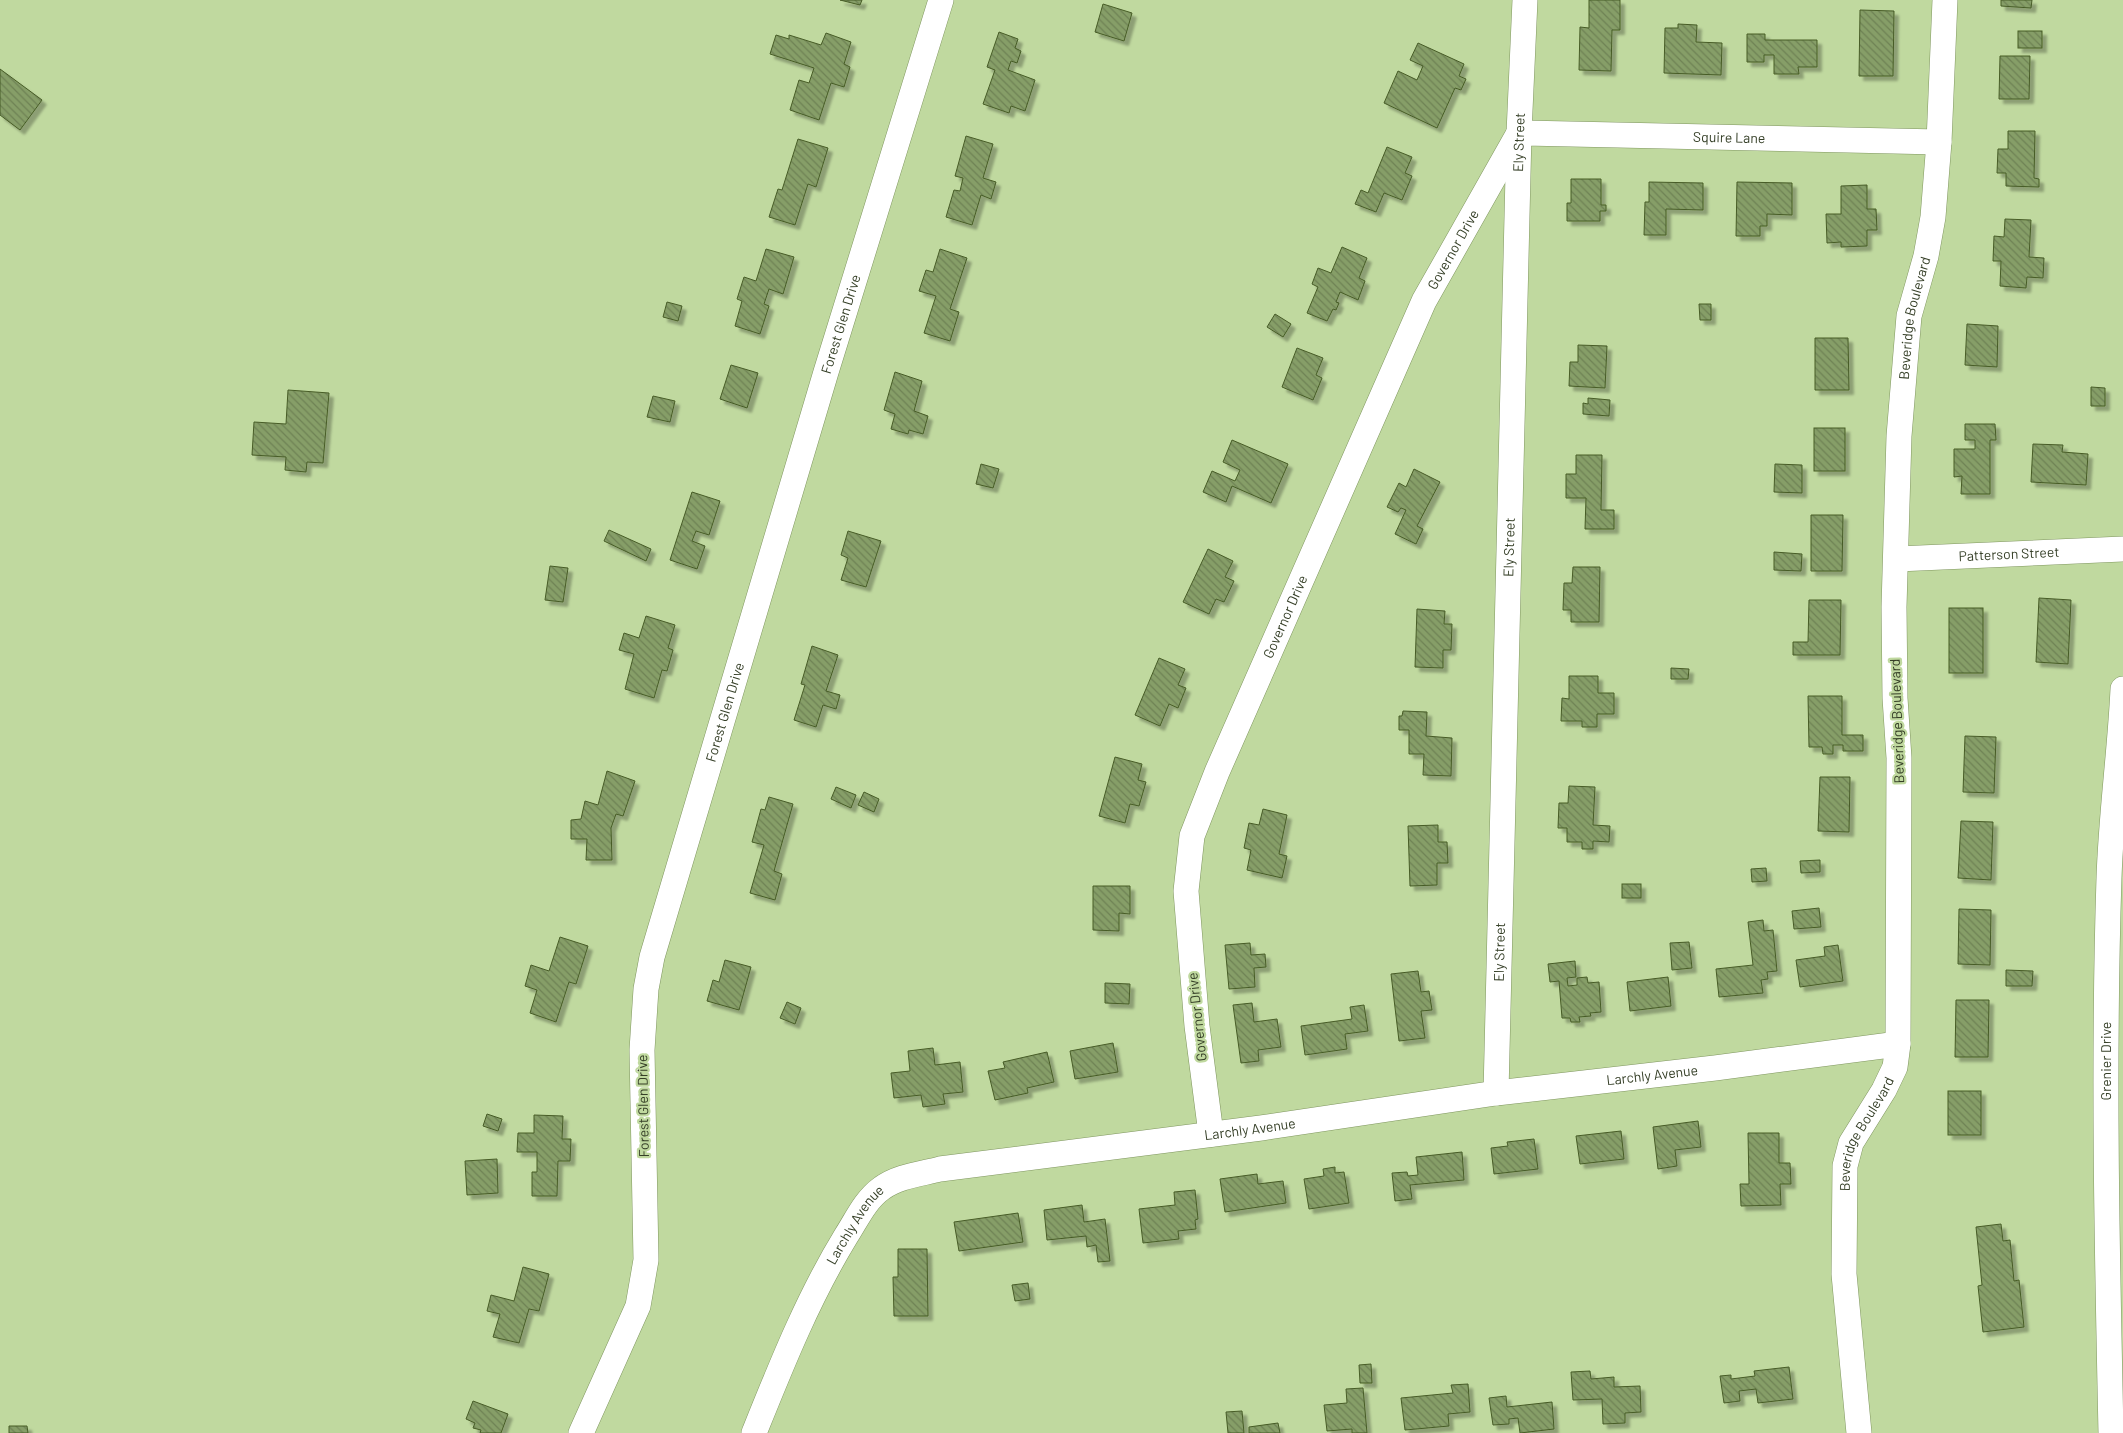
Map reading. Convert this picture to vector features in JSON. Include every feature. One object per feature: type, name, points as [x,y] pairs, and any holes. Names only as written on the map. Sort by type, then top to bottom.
[{"type":"street","name":"Forest Glen Drive","points":[[581,1433],[638,1306],[646,1260],[642,1050],[646,989],[652,957],[826,372],[941,0]]},
{"type":"street","name":"Ely Street","points":[[1496,1093],[1497,962],[1519,133],[1525,0]]},
{"type":"street","name":"Beveridge Boulevard","points":[[1859,1433],[1844,1274],[1845,1166],[1851,1142],[1884,1090],[1895,1067],[1898,1044],[1899,758],[1895,698],[1894,616],[1899,436],[1903,364],[1909,316],[1926,256],[1933,217],[1939,142],[1945,0]]},
{"type":"street","name":"Squire Lane","points":[[1519,133],[1939,142]]},
{"type":"street","name":"Governor Drive","points":[[1211,1134],[1197,1026],[1186,891],[1192,836],[1224,755],[1424,301],[1519,133]]},
{"type":"street","name":"Patterson Street","points":[[1897,558],[2123,549]]},
{"type":"street","name":"Grenier Drive","points":[[2110,1433],[2106,1192],[2106,992],[2109,875],[2123,689]]},
{"type":"street","name":"Larchly Avenue","points":[[754,1433],[798,1328],[830,1264],[863,1208],[884,1187],[899,1180],[940,1170],[1211,1134],[1496,1093],[1715,1068],[1898,1044]]},
{"type":"building","points":[[840,0],[862,0],[860,5]]},
{"type":"building","points":[[1589,0],[1620,0],[1620,30],[1612,30],[1611,71],[1579,70],[1580,27],[1589,28]]},
{"type":"building","points":[[2001,0],[2032,0],[2031,8],[2001,6]]},
{"type":"building","points":[[1103,4],[1132,13],[1124,41],[1095,32]]},
{"type":"building","points":[[1860,10],[1894,11],[1893,76],[1859,76]]},
{"type":"building","points":[[1678,24],[1697,25],[1696,42],[1722,43],[1721,75],[1664,73],[1665,28],[1678,28]]},
{"type":"building","points":[[2018,31],[2042,31],[2042,48],[2018,48]]},
{"type":"building","points":[[999,32],[1018,39],[1015,48],[1021,51],[1017,63],[1011,61],[1008,70],[1035,80],[1025,111],[1011,106],[1009,113],[983,104],[995,70],[987,67]]},
{"type":"building","points":[[826,33],[851,42],[844,64],[850,67],[844,87],[831,83],[819,120],[790,110],[799,80],[809,83],[814,68],[770,54],[776,35],[789,39],[789,35],[821,45]]},
{"type":"building","points":[[1747,34],[1765,34],[1765,40],[1817,40],[1817,67],[1798,67],[1799,74],[1774,74],[1774,55],[1764,55],[1764,62],[1747,62]]},
{"type":"building","points":[[1418,43],[1464,64],[1459,76],[1466,79],[1461,90],[1455,88],[1437,128],[1384,103],[1398,71],[1417,80],[1423,66],[1410,60]]},
{"type":"building","points":[[2000,56],[2030,56],[2029,99],[1999,99]]},
{"type":"building","points":[[0,69],[42,100],[20,130],[0,115]]},
{"type":"building","points":[[2008,131],[2035,131],[2034,178],[2039,179],[2039,187],[2006,186],[2006,173],[1997,173],[1998,149],[2008,149]]},
{"type":"building","points":[[966,136],[993,144],[983,178],[996,182],[991,199],[981,195],[972,225],[946,217],[954,190],[960,191],[963,178],[955,176]]},
{"type":"building","points":[[798,139],[828,148],[816,187],[808,184],[795,225],[769,217],[778,189],[782,190]]},
{"type":"building","points":[[1387,147],[1412,157],[1405,173],[1412,176],[1402,200],[1384,193],[1376,212],[1355,204],[1361,190],[1368,193]]},
{"type":"building","points":[[1571,179],[1601,179],[1601,205],[1606,205],[1606,211],[1600,211],[1600,221],[1567,221],[1567,203],[1571,203]]},
{"type":"building","points":[[1649,182],[1703,183],[1703,210],[1666,209],[1666,235],[1644,235],[1645,202],[1649,202]]},
{"type":"building","points":[[1737,182],[1792,183],[1792,215],[1767,214],[1767,226],[1760,226],[1760,236],[1736,236]]},
{"type":"building","points":[[1867,185],[1867,209],[1876,209],[1877,230],[1867,230],[1867,246],[1841,247],[1841,242],[1827,243],[1826,214],[1841,214],[1841,186]]},
{"type":"building","points":[[2005,219],[2031,220],[2029,257],[2044,258],[2043,278],[2027,277],[2026,288],[2000,286],[2001,261],[1993,261],[1994,236],[2004,237]]},
{"type":"building","points":[[1342,247],[1367,258],[1359,278],[1365,281],[1358,300],[1340,292],[1336,302],[1339,303],[1336,310],[1333,309],[1327,321],[1307,313],[1318,287],[1312,284],[1318,268],[1331,273]]},
{"type":"building","points":[[766,249],[794,257],[783,294],[769,289],[764,304],[769,306],[760,334],[735,326],[742,301],[737,299],[744,277],[756,281]]},
{"type":"building","points":[[940,249],[967,258],[950,309],[959,312],[950,341],[924,333],[936,296],[919,291],[926,270],[933,272]]},
{"type":"building","points":[[667,302],[682,306],[678,321],[663,317]]},
{"type":"building","points":[[1699,304],[1711,304],[1711,320],[1700,320]]},
{"type":"building","points":[[1275,314],[1291,324],[1283,337],[1267,327]]},
{"type":"building","points":[[1967,324],[1998,326],[1997,367],[1965,365]]},
{"type":"building","points":[[1815,338],[1848,338],[1849,390],[1815,390]]},
{"type":"building","points":[[1578,345],[1607,346],[1605,388],[1569,386],[1570,362],[1578,362]]},
{"type":"building","points":[[1297,348],[1323,358],[1316,375],[1322,378],[1313,400],[1282,387]]},
{"type":"building","points":[[731,365],[758,373],[747,408],[720,399]]},
{"type":"building","points":[[895,372],[922,381],[914,411],[928,416],[923,434],[909,430],[908,434],[891,429],[895,414],[884,410]]},
{"type":"building","points":[[2091,387],[2105,388],[2105,406],[2091,406]]},
{"type":"building","points":[[288,390],[329,393],[323,463],[307,462],[306,472],[285,470],[286,457],[252,455],[254,422],[286,424]]},
{"type":"building","points":[[653,396],[675,401],[670,422],[647,417]]},
{"type":"building","points":[[1588,398],[1610,400],[1609,416],[1583,414],[1583,403],[1588,404]]},
{"type":"building","points":[[1965,424],[1995,424],[1996,440],[1990,440],[1990,494],[1961,494],[1962,476],[1954,477],[1954,449],[1975,449],[1975,440],[1965,440]]},
{"type":"building","points":[[1814,428],[1845,428],[1845,471],[1814,471]]},
{"type":"building","points":[[1232,440],[1288,464],[1271,503],[1232,486],[1226,502],[1203,492],[1212,471],[1235,481],[1240,470],[1223,462]]},
{"type":"building","points":[[2033,444],[2063,445],[2062,452],[2088,454],[2086,485],[2031,482]]},
{"type":"building","points":[[1576,455],[1602,455],[1601,510],[1614,510],[1614,529],[1585,529],[1586,498],[1566,498],[1566,474],[1576,474]]},
{"type":"building","points":[[981,464],[999,469],[993,488],[976,484]]},
{"type":"building","points":[[1775,464],[1802,465],[1802,493],[1774,492]]},
{"type":"building","points":[[1414,469],[1440,482],[1417,526],[1423,529],[1416,544],[1395,534],[1406,510],[1401,508],[1398,512],[1387,507],[1399,483],[1406,487]]},
{"type":"building","points":[[692,492],[720,501],[709,535],[696,531],[692,541],[705,546],[697,569],[670,560]]},
{"type":"building","points":[[1811,515],[1843,515],[1842,571],[1811,571]]},
{"type":"building","points":[[609,530],[651,549],[646,561],[604,541]]},
{"type":"building","points":[[848,531],[881,541],[866,587],[841,580],[848,558],[841,555]]},
{"type":"building","points":[[1208,549],[1233,561],[1225,577],[1234,581],[1224,602],[1216,599],[1209,614],[1183,602]]},
{"type":"building","points":[[1774,552],[1802,554],[1801,571],[1774,570]]},
{"type":"building","points":[[550,566],[568,568],[563,602],[545,600]]},
{"type":"building","points":[[1573,567],[1600,567],[1599,622],[1571,622],[1571,610],[1563,610],[1564,583],[1572,583]]},
{"type":"building","points":[[2039,598],[2071,600],[2068,664],[2036,662]]},
{"type":"building","points":[[1809,600],[1841,600],[1840,655],[1793,655],[1793,642],[1808,642]]},
{"type":"building","points":[[1949,608],[1983,608],[1983,673],[1949,673]]},
{"type":"building","points":[[1417,609],[1445,611],[1444,624],[1452,624],[1451,650],[1443,650],[1443,668],[1415,667]]},
{"type":"building","points":[[646,616],[675,625],[668,648],[673,650],[667,671],[662,670],[654,698],[625,689],[634,654],[619,650],[624,633],[639,638]]},
{"type":"building","points":[[812,646],[838,655],[826,691],[840,695],[836,709],[823,705],[816,727],[794,720],[805,685],[801,684]]},
{"type":"building","points":[[1159,658],[1185,669],[1178,685],[1186,688],[1178,708],[1169,704],[1160,726],[1135,715]]},
{"type":"building","points":[[1671,668],[1689,669],[1688,679],[1671,679]]},
{"type":"building","points":[[1569,676],[1598,676],[1598,693],[1614,693],[1614,714],[1597,714],[1597,727],[1582,727],[1582,721],[1561,721],[1562,698],[1569,699]]},
{"type":"building","points":[[1808,696],[1842,696],[1842,735],[1863,735],[1863,751],[1843,751],[1843,745],[1833,745],[1833,754],[1823,754],[1822,747],[1809,747]]},
{"type":"building","points":[[1403,711],[1427,712],[1426,736],[1452,738],[1451,776],[1423,775],[1424,754],[1409,754],[1409,730],[1399,730],[1399,716],[1402,716]]},
{"type":"building","points":[[1965,736],[1996,737],[1994,793],[1963,792]]},
{"type":"building","points":[[1115,757],[1142,764],[1138,780],[1146,782],[1139,806],[1130,804],[1125,823],[1099,816]]},
{"type":"building","points":[[607,771],[635,781],[623,816],[616,814],[611,828],[612,860],[586,860],[587,839],[571,839],[571,820],[581,819],[585,801],[598,805]]},
{"type":"building","points":[[1820,777],[1850,777],[1849,832],[1818,831]]},
{"type":"building","points":[[1569,786],[1595,787],[1593,825],[1610,826],[1609,842],[1593,841],[1593,849],[1582,849],[1582,842],[1567,842],[1567,828],[1558,828],[1559,803],[1568,803]]},
{"type":"building","points":[[836,787],[856,795],[851,808],[831,799]]},
{"type":"building","points":[[864,792],[879,799],[874,812],[858,805]]},
{"type":"building","points":[[769,797],[793,804],[774,871],[782,874],[775,900],[750,893],[764,845],[752,842],[761,809],[765,810]]},
{"type":"building","points":[[1263,809],[1287,815],[1279,854],[1287,856],[1282,878],[1247,870],[1251,850],[1244,848],[1249,823],[1259,825]]},
{"type":"building","points":[[1961,821],[1993,822],[1991,880],[1958,878]]},
{"type":"building","points":[[1438,825],[1438,842],[1447,842],[1448,863],[1437,863],[1437,885],[1410,886],[1408,826]]},
{"type":"building","points":[[1820,860],[1820,872],[1801,873],[1800,861]]},
{"type":"building","points":[[1766,868],[1767,881],[1752,882],[1751,869]]},
{"type":"building","points":[[1622,884],[1641,884],[1641,898],[1622,898]]},
{"type":"building","points":[[1093,886],[1130,886],[1130,914],[1119,913],[1119,931],[1093,930]]},
{"type":"building","points":[[1819,908],[1821,927],[1794,929],[1792,911]]},
{"type":"building","points":[[1959,909],[1991,910],[1990,965],[1958,964]]},
{"type":"building","points":[[1763,920],[1764,931],[1773,930],[1777,971],[1767,972],[1768,979],[1761,980],[1763,993],[1719,997],[1716,969],[1753,965],[1748,922]]},
{"type":"building","points":[[560,937],[588,946],[576,984],[569,982],[556,1022],[530,1013],[537,990],[525,986],[531,965],[549,971]]},
{"type":"building","points":[[1689,942],[1692,968],[1672,970],[1670,943]]},
{"type":"building","points":[[1250,943],[1251,955],[1265,954],[1266,967],[1254,968],[1255,987],[1229,989],[1225,945]]},
{"type":"building","points":[[1838,945],[1843,981],[1800,987],[1796,960],[1825,956],[1824,947]]},
{"type":"building","points":[[725,960],[751,967],[739,1010],[707,1001],[713,980],[719,982]]},
{"type":"building","points":[[1575,961],[1576,977],[1567,978],[1568,986],[1577,985],[1577,978],[1587,977],[1588,983],[1599,982],[1601,1012],[1590,1013],[1591,1016],[1579,1017],[1580,1022],[1571,1022],[1570,1018],[1562,1018],[1559,981],[1550,982],[1548,964]]},
{"type":"building","points":[[2006,970],[2033,971],[2032,986],[2006,986]]},
{"type":"building","points":[[1418,971],[1421,992],[1429,991],[1432,1010],[1421,1011],[1425,1038],[1399,1041],[1391,974]]},
{"type":"building","points":[[1668,977],[1671,1006],[1630,1011],[1627,982]]},
{"type":"building","points":[[1105,983],[1130,984],[1129,1004],[1105,1003]]},
{"type":"building","points":[[1956,1000],[1989,1000],[1988,1057],[1955,1057]]},
{"type":"building","points":[[787,1002],[801,1008],[795,1024],[780,1018]]},
{"type":"building","points":[[1252,1003],[1254,1022],[1277,1019],[1281,1047],[1258,1050],[1259,1061],[1241,1063],[1233,1005]]},
{"type":"building","points":[[1364,1005],[1368,1031],[1345,1034],[1347,1049],[1305,1055],[1301,1026],[1352,1019],[1350,1007]]},
{"type":"building","points":[[1113,1043],[1118,1072],[1075,1079],[1070,1051]]},
{"type":"building","points":[[933,1048],[935,1065],[960,1062],[963,1092],[943,1094],[945,1104],[923,1107],[921,1095],[894,1098],[891,1073],[910,1071],[908,1051]]},
{"type":"building","points":[[1047,1052],[1054,1082],[1027,1088],[1028,1093],[995,1100],[988,1071],[1005,1068],[1003,1062]]},
{"type":"building","points":[[1948,1091],[1981,1091],[1981,1135],[1948,1135]]},
{"type":"building","points":[[487,1114],[502,1119],[498,1131],[483,1126]]},
{"type":"building","points":[[534,1115],[563,1116],[562,1139],[571,1139],[570,1161],[558,1161],[557,1196],[532,1196],[532,1172],[537,1172],[537,1152],[517,1152],[518,1133],[534,1133]]},
{"type":"building","points":[[1698,1121],[1701,1147],[1675,1150],[1677,1166],[1658,1169],[1653,1127]]},
{"type":"building","points":[[1621,1131],[1624,1159],[1580,1164],[1576,1136]]},
{"type":"building","points":[[1748,1133],[1779,1133],[1779,1163],[1790,1163],[1791,1184],[1780,1184],[1781,1205],[1741,1206],[1740,1184],[1749,1184]]},
{"type":"building","points":[[1534,1139],[1538,1169],[1494,1174],[1491,1148],[1508,1146],[1507,1142]]},
{"type":"building","points":[[1462,1152],[1464,1180],[1410,1185],[1412,1199],[1395,1201],[1392,1173],[1407,1172],[1408,1176],[1418,1175],[1416,1157]]},
{"type":"building","points":[[497,1159],[498,1193],[467,1195],[465,1161]]},
{"type":"building","points":[[1335,1167],[1335,1173],[1344,1172],[1349,1203],[1309,1209],[1304,1179],[1324,1176],[1323,1169]]},
{"type":"building","points":[[1257,1174],[1258,1184],[1283,1181],[1286,1203],[1225,1212],[1220,1179]]},
{"type":"building","points":[[1195,1190],[1198,1219],[1195,1220],[1196,1229],[1178,1231],[1179,1239],[1143,1243],[1139,1209],[1175,1205],[1174,1192]]},
{"type":"building","points":[[1082,1205],[1084,1222],[1105,1219],[1110,1261],[1098,1262],[1096,1245],[1087,1247],[1086,1236],[1047,1240],[1044,1210]]},
{"type":"building","points":[[1018,1213],[1023,1242],[959,1251],[954,1222]]},
{"type":"building","points":[[2001,1224],[2003,1241],[2010,1240],[2014,1281],[2019,1280],[2024,1327],[1983,1332],[1978,1286],[1982,1285],[1976,1227]]},
{"type":"building","points":[[898,1249],[927,1249],[928,1316],[894,1316],[893,1277],[898,1277]]},
{"type":"building","points":[[523,1267],[549,1274],[539,1311],[529,1309],[519,1343],[493,1337],[500,1314],[487,1311],[491,1295],[514,1301]]},
{"type":"building","points":[[1028,1283],[1030,1299],[1015,1301],[1012,1285]]},
{"type":"building","points":[[1371,1364],[1372,1383],[1360,1383],[1359,1365]]},
{"type":"building","points":[[1789,1367],[1793,1399],[1758,1403],[1756,1389],[1739,1391],[1740,1401],[1724,1403],[1720,1376],[1731,1375],[1731,1379],[1755,1376],[1754,1371]]},
{"type":"building","points":[[1590,1371],[1591,1379],[1614,1377],[1614,1387],[1640,1386],[1641,1412],[1625,1413],[1625,1423],[1603,1424],[1602,1399],[1573,1400],[1571,1372]]},
{"type":"building","points":[[1468,1384],[1470,1412],[1448,1414],[1449,1426],[1405,1430],[1401,1398],[1453,1393],[1451,1385]]},
{"type":"building","points":[[1363,1388],[1367,1433],[1352,1433],[1352,1429],[1327,1431],[1324,1405],[1347,1403],[1346,1389]]},
{"type":"building","points":[[1506,1396],[1507,1407],[1552,1402],[1554,1429],[1520,1433],[1518,1418],[1509,1419],[1509,1424],[1493,1425],[1489,1398]]},
{"type":"building","points":[[473,1401],[508,1414],[501,1433],[480,1433],[481,1430],[473,1428],[475,1423],[466,1419]]},
{"type":"building","points":[[1242,1411],[1244,1433],[1228,1433],[1226,1412]]},
{"type":"building","points":[[1278,1423],[1280,1433],[1249,1433],[1249,1427]]},
{"type":"building","points":[[9,1426],[27,1426],[28,1433],[9,1433]]}]
